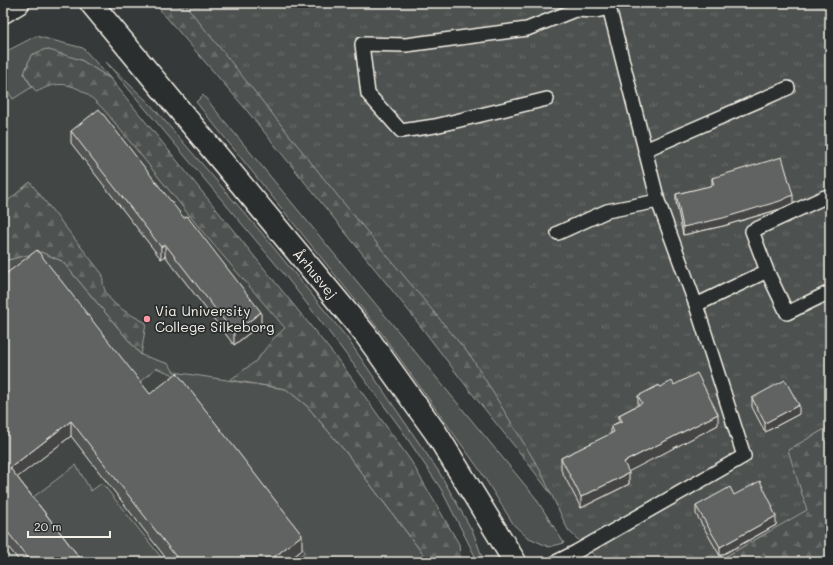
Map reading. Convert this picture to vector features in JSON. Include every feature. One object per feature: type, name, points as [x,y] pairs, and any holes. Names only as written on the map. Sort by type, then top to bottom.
[{"type":"street","points":[[3,12],[18,3]]},
{"type":"street","name":"Århusvej","points":[[92,3],[365,334],[436,433],[515,562]]},
{"type":"lane","points":[[547,99],[435,126],[401,130],[368,94],[362,44],[406,45],[527,29],[575,10],[596,11],[609,6],[658,201],[696,305],[744,456],[556,562]]},
{"type":"lane","points":[[645,150],[788,88]]},
{"type":"lane","points":[[825,197],[752,231],[787,313],[830,292]]},
{"type":"lane","points":[[558,233],[607,211],[658,201]]},
{"type":"lane","points":[[696,305],[768,271]]},
{"type":"shaded area","name":"Via University College Silkeborg","points":[[36,42],[176,173],[450,562],[3,562],[3,55]]},
{"type":"green space","points":[[154,3],[347,3],[578,530],[524,458],[470,391],[412,315],[244,107]]},
{"type":"green space","points":[[184,3],[830,3],[830,426],[788,450],[807,510],[716,562],[601,562],[568,530],[540,470],[472,358],[341,200]]},
{"type":"green space","points":[[36,36],[83,48],[111,79],[81,60],[31,56],[24,74],[32,87],[13,99],[9,93],[3,98],[3,53]]},
{"type":"green space","points":[[46,49],[81,60],[111,79],[343,366],[411,461],[459,544],[460,557],[456,562],[429,562],[345,451],[307,406],[286,389],[230,380],[256,361],[273,339],[285,328],[206,236],[106,112],[95,101],[75,87],[67,85],[59,84],[50,86],[36,92],[24,74],[31,55]]},
{"type":"green space","points":[[106,62],[151,105],[260,231],[347,338],[439,472],[473,532],[484,562],[478,562],[441,489],[399,426],[342,349],[284,274]]},
{"type":"green space","points":[[203,95],[535,497],[564,543],[549,547],[527,537],[514,525],[479,469],[377,327],[196,102]]},
{"type":"green space","points":[[30,182],[103,275],[103,284],[110,299],[123,310],[146,323],[141,355],[62,261],[41,252],[3,261],[3,205]]},
{"type":"green space","points":[[41,252],[62,261],[141,355],[169,364],[174,372],[286,389],[307,406],[345,451],[429,562],[292,562],[305,552],[194,399],[172,374],[156,368],[135,386],[3,287],[3,261]]},
{"type":"green space","points":[[830,426],[830,562],[716,562],[767,533],[787,450]]},
{"type":"green space","points":[[76,465],[91,491],[102,483],[165,562],[77,562],[32,498]]},
{"type":"building","points":[[99,109],[184,218],[187,216],[261,312],[234,333],[165,244],[161,247],[71,131]]},
{"type":"building","points":[[782,157],[793,195],[780,201],[723,218],[683,227],[676,194],[714,185],[712,178]]},
{"type":"building","points":[[37,250],[150,394],[177,373],[302,535],[268,562],[180,562],[71,421],[10,468],[83,562],[31,562],[3,526],[3,276]]},
{"type":"building","points":[[697,373],[718,414],[624,462],[629,473],[581,497],[561,458],[614,432],[611,426],[622,421],[619,415],[642,403],[638,396],[659,385],[660,387],[672,381],[674,385]]},
{"type":"building","points":[[785,380],[799,405],[765,423],[752,398]]},
{"type":"building","points":[[760,481],[776,516],[720,547],[696,506],[730,487],[734,495]]},
{"type":"place","name":"Via University College Silkeborg","points":[[147,319]]}]
